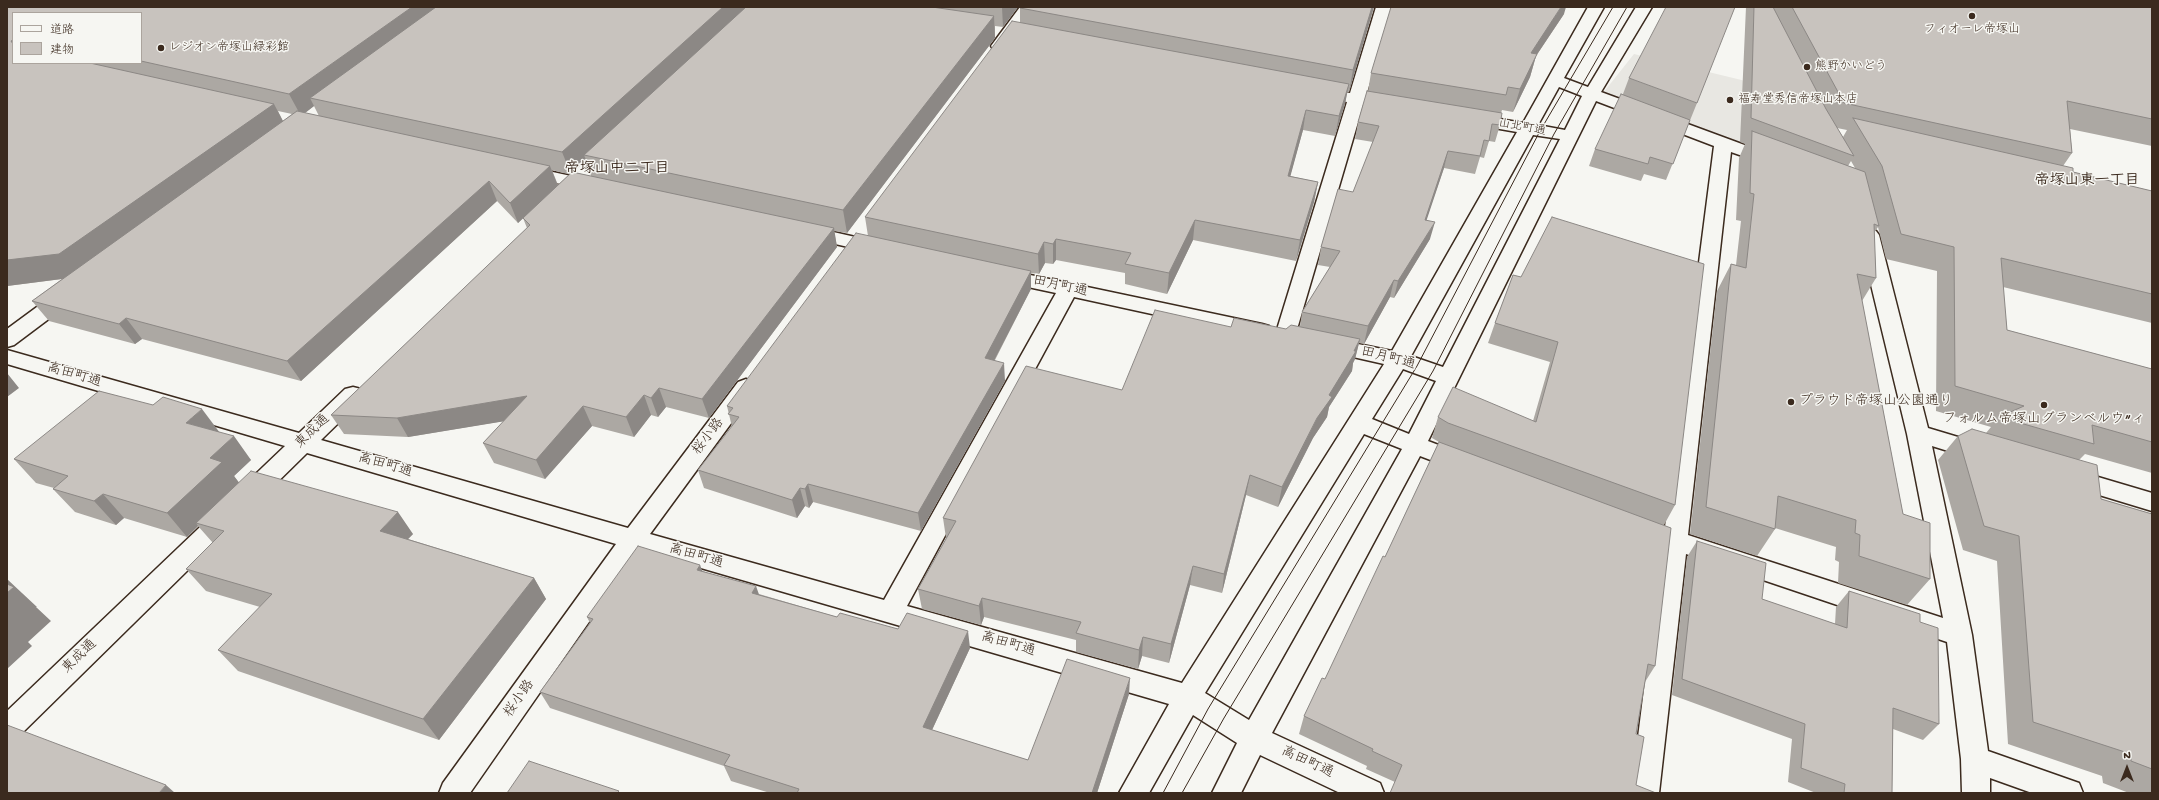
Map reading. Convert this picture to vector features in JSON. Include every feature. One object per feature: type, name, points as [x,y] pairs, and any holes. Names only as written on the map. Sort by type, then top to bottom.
[{"type":"street","points":[[990,59],[1028,7]]},
{"type":"street","points":[[1300,339],[1357,100],[1384,7]]},
{"type":"street","points":[[1133,793],[1188,696],[1398,360],[1596,7]]},
{"type":"street","points":[[1226,793],[1254,738],[1415,445],[1592,93],[1644,7]]},
{"type":"street","points":[[1555,80],[1787,168]]},
{"type":"street","points":[[1303,89],[1411,109]]},
{"type":"street","name":"山北町通","points":[[1458,117],[1571,136]]},
{"type":"street","points":[[1645,793],[1723,143]]},
{"type":"street","points":[[558,198],[592,166]]},
{"type":"street","points":[[505,167],[606,189]]},
{"type":"street","points":[[1864,218],[1918,434],[1959,635],[1975,759],[1976,793]]},
{"type":"street","points":[[840,262],[868,224]]},
{"type":"street","points":[[792,229],[893,251]]},
{"type":"street","name":"田月町通","points":[[984,271],[1398,360],[1450,377]]},
{"type":"street","points":[[7,340],[78,288]]},
{"type":"street","points":[[891,612],[1068,289]]},
{"type":"street","name":"高田町通","points":[[7,357],[633,539],[1188,696],[1254,738],[1370,793]]},
{"type":"street","name":"桜小路","points":[[453,793],[633,539],[760,369]]},
{"type":"street","name":"東成通","points":[[7,729],[302,442],[365,383]]},
{"type":"street","points":[[1359,423],[1482,470]]},
{"type":"street","points":[[1918,434],[2001,458]]},
{"type":"street","points":[[2054,473],[2152,502]]},
{"type":"street","points":[[1638,528],[1959,635]]},
{"type":"street","points":[[1975,759],[2069,793]]},
{"type":"shaded area","points":[[1634,54],[1787,91],[1843,183],[1603,93]]},
{"type":"building","points":[[7,7],[412,7],[289,94],[142,61],[142,12],[12,12],[12,64],[94,64],[274,104],[59,254],[7,260]]},
{"type":"building","points":[[436,7],[723,7],[562,152],[310,98]]},
{"type":"building","points":[[746,7],[932,7],[994,16],[843,210],[584,155]]},
{"type":"building","points":[[1372,7],[1353,70],[1020,8]]},
{"type":"building","points":[[1391,7],[1561,7],[1531,53],[1537,54],[1520,89],[1508,87],[1506,95],[1371,73]]},
{"type":"building","points":[[1666,7],[1735,7],[1697,103],[1629,78]]},
{"type":"building","points":[[1754,7],[1773,7],[1826,109],[1854,156],[1751,118]]},
{"type":"building","points":[[1792,7],[2152,7],[2152,119],[2067,101],[2072,153],[1844,103]]},
{"type":"building","points":[[1012,21],[1349,84],[1339,116],[1306,110],[1288,176],[1318,182],[1300,240],[1195,220],[1169,273],[1125,264],[1131,253],[1056,239],[1053,244],[1044,242],[1038,254],[865,217]]},
{"type":"building","points":[[1367,91],[1502,113],[1500,125],[1492,124],[1489,141],[1484,140],[1480,156],[1448,151],[1425,220],[1435,222],[1398,281],[1394,280],[1368,326],[1302,312],[1340,251],[1321,247],[1338,189],[1353,192],[1379,126],[1358,122]]},
{"type":"building","points":[[1621,94],[1690,120],[1673,164],[1650,157],[1648,164],[1595,149]]},
{"type":"building","points":[[297,111],[550,166],[510,203],[489,181],[287,361],[126,318],[119,324],[32,301]]},
{"type":"building","points":[[1853,118],[2073,168],[2073,172],[2152,191],[2152,294],[2001,258],[2007,330],[2152,369],[2152,442],[2092,425],[2094,444],[1999,417],[2024,406],[1955,386],[1954,247],[1901,234],[1882,166]]},
{"type":"building","points":[[1752,131],[1865,172],[1879,226],[1874,224],[1876,278],[1857,274],[1903,514],[1930,523],[1930,579],[1859,556],[1860,535],[1855,533],[1856,520],[1778,496],[1775,529],[1706,507],[1731,264],[1746,268],[1754,194],[1750,193]]},
{"type":"building","points":[[572,172],[834,228],[702,399],[659,388],[651,398],[644,395],[626,417],[583,406],[536,460],[483,443],[527,396],[397,418],[331,415],[530,225],[523,218]]},
{"type":"building","points":[[1552,217],[1704,264],[1675,505],[1448,423],[1438,417],[1453,387],[1536,422],[1558,342],[1495,323],[1513,275],[1521,277]]},
{"type":"building","points":[[856,233],[1031,271],[985,358],[1004,363],[918,513],[808,484],[805,489],[800,488],[792,500],[698,470],[739,417],[728,414],[733,408],[727,406]]},
{"type":"building","points":[[1155,310],[1231,327],[1234,318],[1286,329],[1291,325],[1360,339],[1354,351],[1356,351],[1329,395],[1332,397],[1317,418],[1282,487],[1250,475],[1224,574],[1193,566],[1171,644],[1143,637],[1139,650],[1076,633],[1081,622],[982,598],[979,606],[918,589],[956,521],[943,518],[1026,366],[1122,390]]},
{"type":"building","points":[[99,391],[153,405],[163,397],[202,409],[186,423],[234,436],[210,458],[222,462],[167,513],[103,494],[94,501],[53,489],[68,476],[14,459]]},
{"type":"building","points":[[1972,429],[2097,465],[2101,499],[2152,514],[2152,769],[2131,761],[2131,754],[2033,722],[2019,536],[1984,526],[1958,436]]},
{"type":"building","points":[[1439,442],[1671,528],[1655,666],[1648,664],[1636,734],[1644,737],[1636,785],[1656,793],[1390,793],[1402,765],[1372,751],[1373,749],[1304,716],[1322,678],[1325,679]]},
{"type":"building","points":[[251,471],[398,512],[380,531],[534,578],[423,719],[218,650],[272,594],[186,569],[224,531],[196,523]]},
{"type":"building","points":[[1697,541],[1766,563],[1762,599],[1847,628],[1849,591],[1920,614],[1920,622],[1938,628],[1939,724],[1893,708],[1892,793],[1844,793],[1845,784],[1801,768],[1805,724],[1682,679]]},
{"type":"building","points":[[638,546],[700,565],[697,570],[756,586],[752,593],[837,617],[840,613],[898,629],[907,613],[968,631],[923,727],[1028,760],[1067,659],[1130,678],[1092,793],[797,793],[799,789],[724,765],[730,755],[540,692],[593,619],[587,617]]},
{"type":"building","points":[[7,584],[14,587],[7,593]]},
{"type":"building","points":[[7,725],[166,785],[159,793],[7,793]]},
{"type":"building","points":[[529,761],[619,791],[617,793],[507,793]]},
{"type":"tram line","points":[[1163,793],[1208,709],[1417,366],[1540,131],[1613,7]]},
{"type":"tram line","points":[[1182,793],[1224,718],[1433,371],[1554,134],[1627,7]]},
{"type":"place","name":"フィオーレ帝塚山","points":[[1972,16]]},
{"type":"place","name":"レジオン帝塚山緑彩館","points":[[161,48]]},
{"type":"place","name":"熊野かいどう","points":[[1807,67]]},
{"type":"place","name":"福寿堂秀信帝塚山本店","points":[[1730,100]]},
{"type":"place","name":"プラウド帝塚山公園通り","points":[[1791,402]]},
{"type":"place","name":"フォルム帝塚山グランベルウ”ィ","points":[[2044,405]]},
{"type":"district","name":"帝塚山中二丁目","points":[[617,170]]},
{"type":"district","name":"帝塚山東一丁目","points":[[2087,182]]}]
